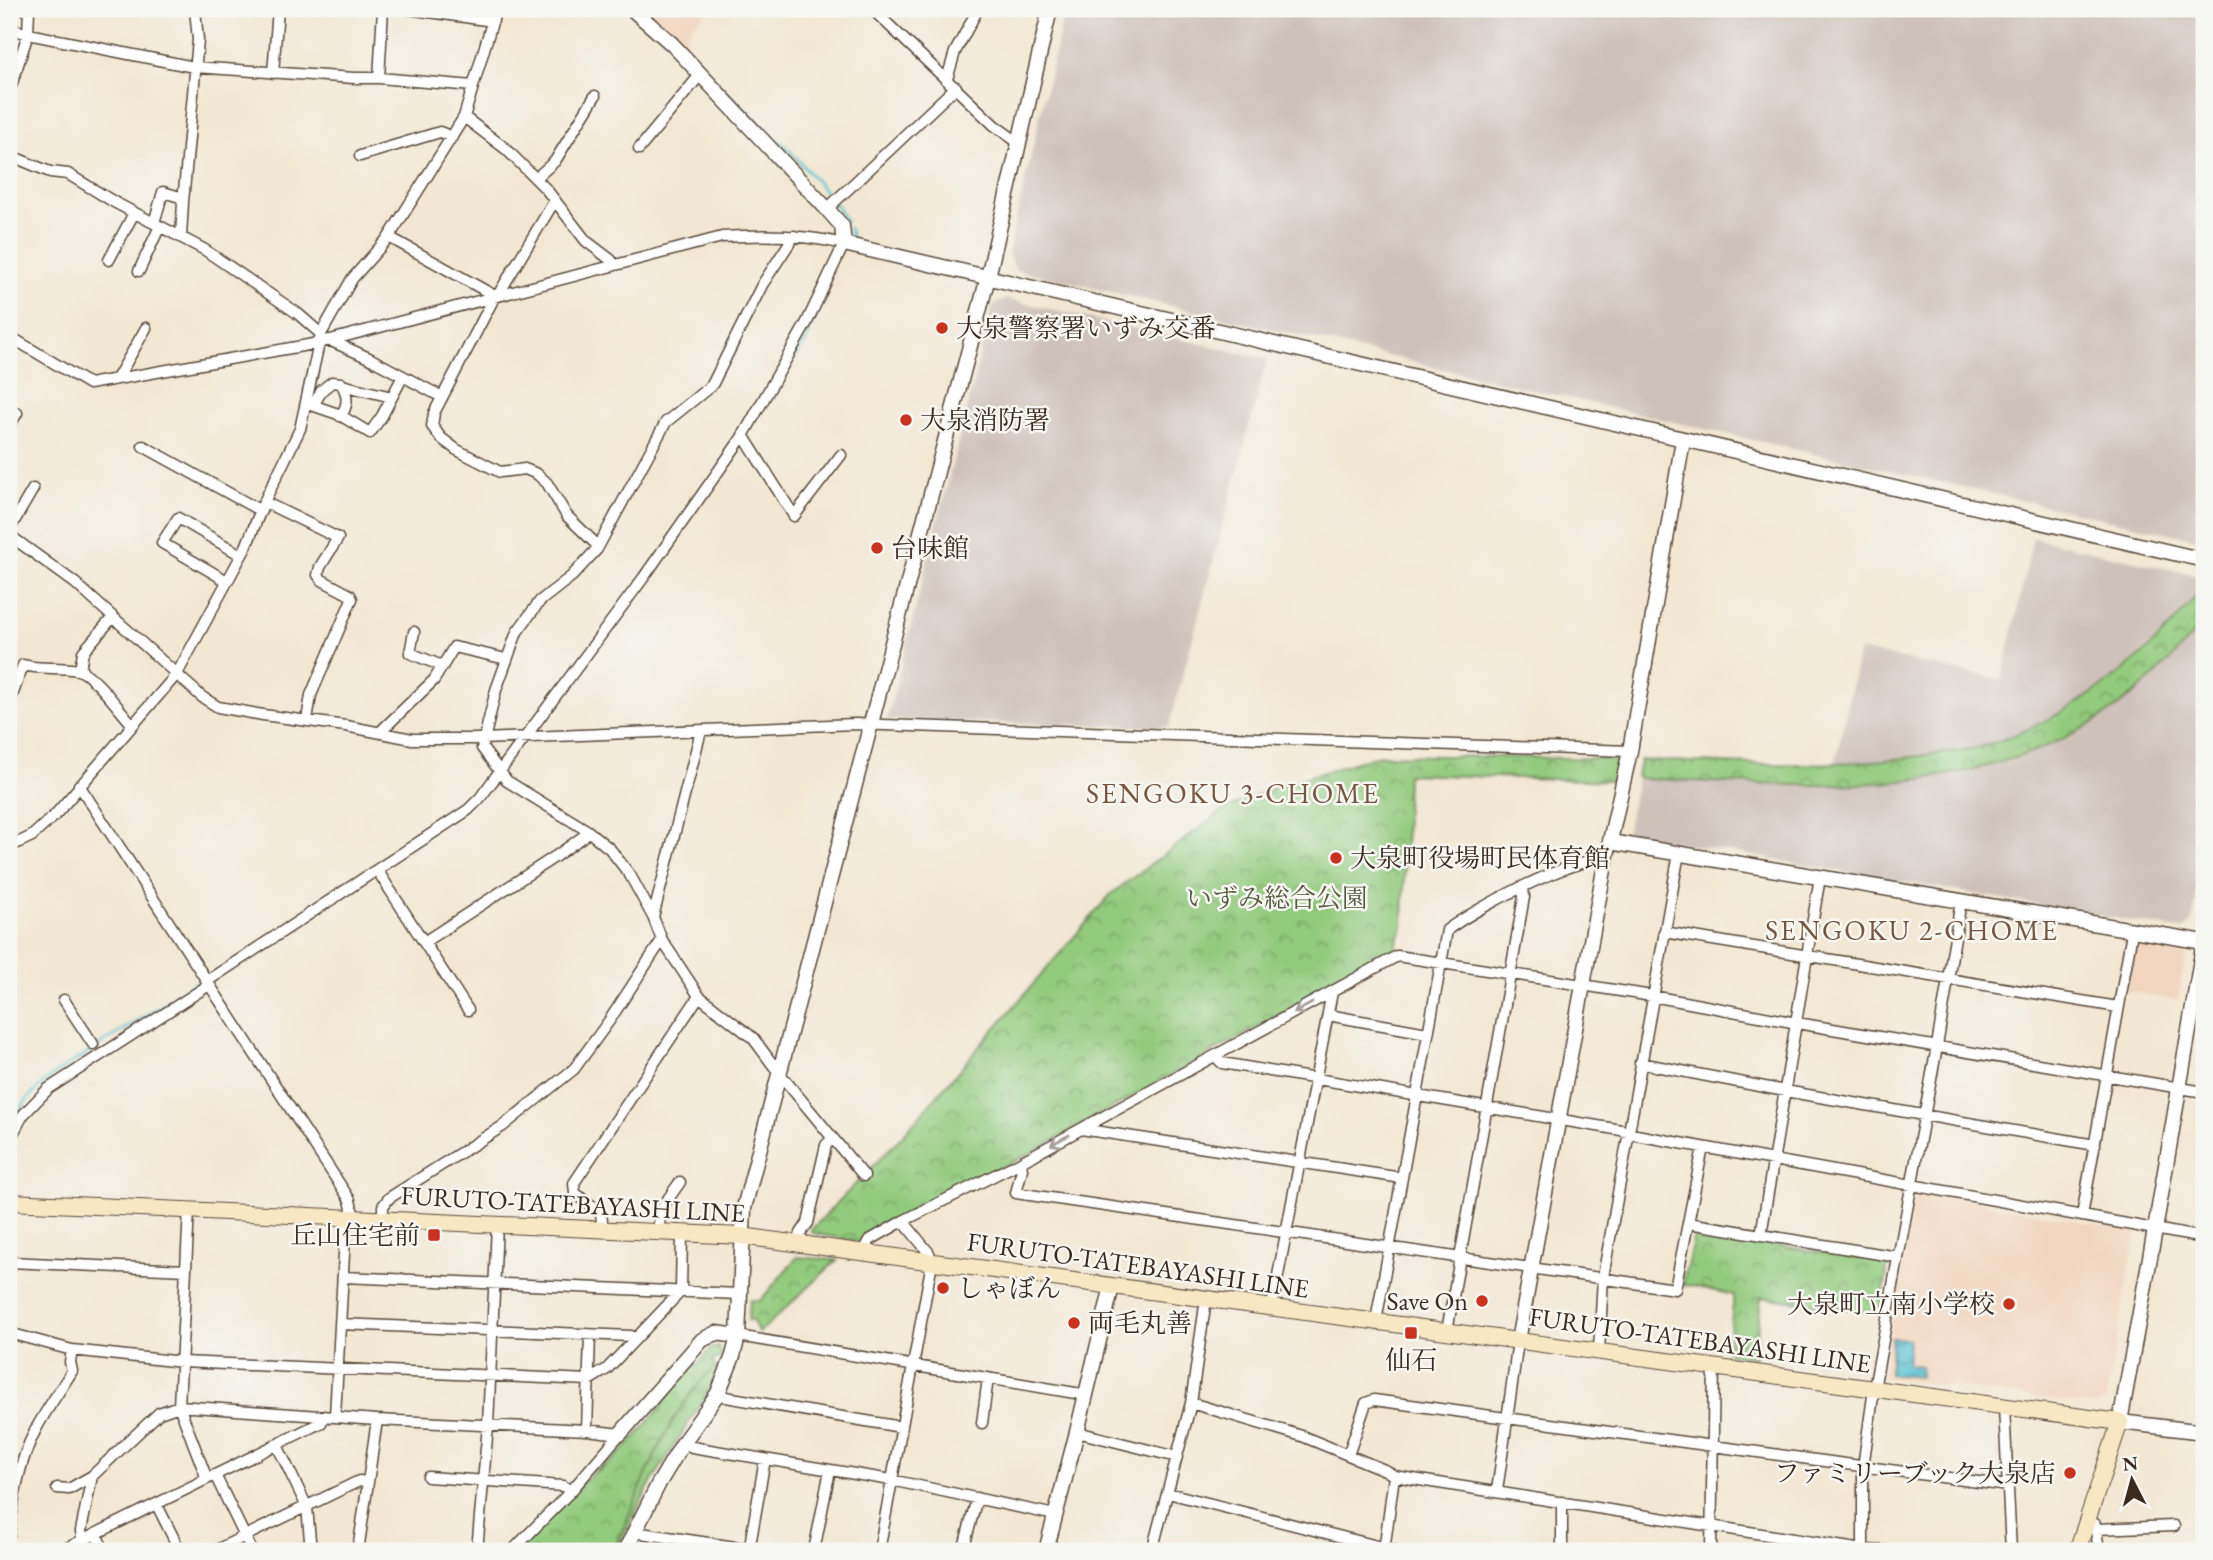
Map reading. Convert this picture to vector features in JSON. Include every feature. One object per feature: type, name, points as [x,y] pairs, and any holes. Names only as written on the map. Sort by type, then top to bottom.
[{"type":"main road","name":"FURUTO-TATEBAYASHI LINE","points":[[9,1202],[741,1236],[2120,1422]]},
{"type":"main road","points":[[2077,1551],[2120,1422]]},
{"type":"street","points":[[9,92],[28,34],[29,9]]},
{"type":"street","points":[[181,237],[198,40],[195,9]]},
{"type":"street","points":[[273,73],[278,9]]},
{"type":"street","points":[[379,78],[383,9]]},
{"type":"street","points":[[408,9],[493,21]]},
{"type":"street","points":[[9,847],[32,836],[55,815],[177,674],[241,555],[300,429],[310,405],[323,339],[352,279],[389,237],[464,117],[496,9]]},
{"type":"street","points":[[9,1148],[11,1137],[23,1115],[48,1089],[468,810],[500,773],[743,435],[806,324],[845,244],[842,226],[672,44],[632,9]]},
{"type":"street","points":[[872,9],[994,125],[1019,142]]},
{"type":"street","points":[[827,209],[951,83],[955,52],[978,9]]},
{"type":"street","points":[[625,1551],[683,1443],[718,1393],[733,1356],[738,1336],[744,1208],[988,278],[1050,9]]},
{"type":"street","points":[[9,28],[194,67],[474,86]]},
{"type":"street","points":[[639,149],[700,75]]},
{"type":"street","points":[[536,178],[555,161],[594,96]]},
{"type":"street","points":[[464,117],[506,149],[536,178],[586,241],[613,264]]},
{"type":"street","points":[[360,156],[440,132],[452,137]]},
{"type":"street","points":[[9,155],[50,172],[68,174],[205,250],[297,313],[323,339],[442,397]]},
{"type":"street","points":[[139,271],[157,225],[163,192],[180,197],[183,202]]},
{"type":"street","points":[[555,200],[496,295],[434,413],[432,426],[457,450],[500,472],[525,469],[537,474],[547,483],[567,516],[598,546]]},
{"type":"street","points":[[109,260],[134,213]]},
{"type":"street","points":[[9,336],[89,384],[323,339],[722,237],[754,234],[793,236],[845,244],[2204,560]]},
{"type":"street","points":[[793,236],[762,285],[712,385],[666,422],[598,546],[572,576],[540,601],[517,632],[506,659],[482,739],[482,748],[500,773],[519,790],[588,831],[610,849],[630,875],[662,940],[699,996],[754,1038],[779,1073],[864,1177]]},
{"type":"street","points":[[389,237],[496,295]]},
{"type":"street","points":[[118,377],[146,328]]},
{"type":"street","points":[[310,405],[340,416],[370,433],[403,376]]},
{"type":"street","points":[[310,405],[332,382],[392,397]]},
{"type":"street","points":[[340,416],[346,407],[347,399],[342,386]]},
{"type":"street","points":[[9,409],[17,413],[9,426]]},
{"type":"street","points":[[743,435],[794,516],[841,456]]},
{"type":"street","points":[[1497,1491],[1518,1341],[1609,842],[1630,751],[1683,440]]},
{"type":"street","points":[[143,446],[262,506],[338,538],[318,575],[322,580],[351,595],[352,599],[311,695],[307,720]]},
{"type":"street","points":[[33,489],[9,532],[75,583],[202,696],[218,707],[412,739],[482,739],[870,724],[1630,751]]},
{"type":"street","points":[[227,581],[162,543],[178,517],[241,555]]},
{"type":"street","points":[[80,670],[83,652],[113,617]]},
{"type":"street","points":[[414,632],[410,653],[442,666]]},
{"type":"street","points":[[380,732],[434,680],[454,648],[506,659]]},
{"type":"street","points":[[9,705],[23,665],[37,669],[80,670],[92,679],[132,724]]},
{"type":"street","points":[[653,917],[701,731]]},
{"type":"street","points":[[61,1551],[321,1423],[330,1416],[338,1369],[343,1277],[350,1218],[350,1200],[79,785]]},
{"type":"street","points":[[424,942],[575,843],[588,831]]},
{"type":"street","points":[[1609,842],[2204,942],[2120,1422],[2203,1427]]},
{"type":"street","points":[[1599,1352],[1603,1276],[1679,853]]},
{"type":"street","points":[[1376,1321],[1447,930],[1523,887],[1586,861],[1606,859]]},
{"type":"street","points":[[377,870],[468,1010]]},
{"type":"street","points":[[1761,1236],[1820,877]]},
{"type":"street","points":[[1447,1331],[1511,974],[1524,897],[1523,887]]},
{"type":"street","points":[[1863,1551],[1863,1466],[1874,1389],[1925,1115],[1961,901]]},
{"type":"street","points":[[1664,932],[2118,1007]]},
{"type":"street","points":[[2082,1216],[2133,932]]},
{"type":"street","points":[[383,1219],[383,1206],[389,1198],[503,1126],[574,1069],[662,940]]},
{"type":"street","points":[[863,1252],[870,1240],[904,1221],[1019,1163],[1397,956],[1652,996],[2204,1092]]},
{"type":"street","points":[[1272,1307],[1332,992]]},
{"type":"street","points":[[603,1230],[601,1213],[575,1193],[574,1183],[699,996]]},
{"type":"street","points":[[64,1000],[93,1044]]},
{"type":"street","points":[[1328,1016],[1427,1033]]},
{"type":"street","points":[[1215,1056],[1222,1063],[1628,1132],[2204,1238]]},
{"type":"street","points":[[1640,1063],[2095,1145]]},
{"type":"street","points":[[1081,1129],[1402,1178]]},
{"type":"street","points":[[799,1244],[801,1233],[808,1223],[826,1145],[832,1139]]},
{"type":"street","points":[[1019,1163],[1022,1169],[1016,1193],[1603,1276],[1675,1289],[1703,1147]]},
{"type":"street","points":[[657,1232],[661,1209],[680,1182]]},
{"type":"street","points":[[189,1210],[179,1406],[211,1477],[252,1551]]},
{"type":"street","points":[[879,1551],[932,1262],[929,1253],[904,1221]]},
{"type":"street","points":[[1688,1223],[1898,1257]]},
{"type":"street","points":[[477,1551],[488,1425],[498,1225]]},
{"type":"street","points":[[9,1333],[72,1350],[182,1362],[589,1380],[607,1369],[681,1291],[682,1233]]},
{"type":"street","points":[[9,1262],[187,1270]]},
{"type":"street","points":[[343,1277],[739,1294]]},
{"type":"street","points":[[1046,1551],[1112,1286]]},
{"type":"street","points":[[1156,1550],[1191,1403],[1206,1299]]},
{"type":"street","points":[[340,1324],[631,1336],[635,1339]]},
{"type":"street","points":[[512,1551],[571,1491],[702,1340],[716,1334],[1087,1395]]},
{"type":"street","points":[[587,1430],[590,1335]]},
{"type":"street","points":[[9,1536],[13,1500],[24,1455],[36,1429],[72,1371],[72,1350]]},
{"type":"street","points":[[1711,1551],[1714,1367]]},
{"type":"street","points":[[982,1423],[988,1378]]},
{"type":"street","points":[[718,1393],[726,1397],[901,1427]]},
{"type":"street","points":[[1348,1455],[1366,1403],[1370,1400],[2008,1486]]},
{"type":"street","points":[[1191,1403],[1302,1436],[1394,1476],[1863,1551],[1891,1551]]},
{"type":"street","points":[[57,1488],[69,1489],[92,1476],[159,1412],[179,1406],[620,1434]]},
{"type":"street","points":[[2004,1406],[2011,1551]]},
{"type":"street","points":[[358,1551],[377,1420]]},
{"type":"street","points":[[1077,1432],[1177,1457]]},
{"type":"street","points":[[683,1443],[692,1447],[891,1480],[1055,1514]]},
{"type":"street","points":[[277,1445],[307,1507],[311,1551]]},
{"type":"street","points":[[634,1532],[749,1550],[765,1459]]},
{"type":"street","points":[[814,1551],[830,1470]]},
{"type":"street","points":[[82,1540],[81,1531],[92,1476]]},
{"type":"street","points":[[1384,1550],[1394,1476]]},
{"type":"street","points":[[428,1477],[563,1486],[571,1491]]},
{"type":"street","points":[[214,1551],[359,1481],[367,1482]]},
{"type":"street","points":[[1168,1493],[1384,1550],[1397,1551]]},
{"type":"street","points":[[964,1551],[977,1498]]},
{"type":"street","points":[[1562,1502],[1562,1551]]},
{"type":"street","points":[[2092,1504],[2099,1551]]},
{"type":"street","points":[[157,1505],[180,1551]]},
{"type":"street","points":[[2096,1529],[2174,1526]]},
{"type":"street","points":[[96,1535],[104,1551]]},
{"type":"shaded area","points":[[646,9],[709,9],[686,33],[688,46]]},
{"type":"shaded area","points":[[1065,9],[2204,9],[2204,541],[1016,270],[1008,254]]},
{"type":"shaded area","points":[[1006,299],[1267,359],[1169,727],[887,720],[993,305]]},
{"type":"shaded area","points":[[2033,538],[2204,577],[2204,585],[2165,631],[2129,664],[2092,695],[2049,719],[1988,745],[1898,760],[1835,764],[1859,650],[2002,680]]},
{"type":"shaded area","points":[[2204,617],[2204,855],[2192,923],[2183,930],[1626,834],[1637,778],[1861,784],[1966,773],[2015,760],[2073,736],[2109,714],[2170,662]]},
{"type":"shaded area","points":[[2140,940],[2187,949],[2178,1000],[2126,991],[2134,945]]},
{"type":"shaded area","name":"大泉町立南小学校","points":[[1920,1191],[2136,1232],[2106,1401],[2096,1406],[1882,1377],[1915,1194]]},
{"type":"green space","points":[[2204,585],[2205,609],[2201,622],[2180,650],[2155,676],[2094,722],[2035,751],[1972,770],[1906,780],[1839,785],[1637,778],[1640,760],[1819,764],[1891,759],[1958,751],[1990,744],[2052,717],[2109,681],[2161,636]]},
{"type":"green space","name":"いずみ総合公園","points":[[1380,755],[1618,759],[1614,781],[1407,774],[1403,927],[1394,949],[1377,961],[1029,1154],[901,1217],[859,1242],[812,1233],[811,1230],[904,1134],[1111,894],[1224,810],[1278,786]]},
{"type":"green space","points":[[1695,1232],[1888,1263],[1881,1313],[1761,1297],[1755,1358],[1728,1354],[1734,1295],[1683,1284]]},
{"type":"green space","points":[[797,1257],[837,1260],[759,1333],[752,1320],[748,1320],[750,1300],[760,1301]]},
{"type":"green space","points":[[718,1347],[722,1355],[719,1359],[713,1359],[715,1367],[697,1386],[668,1430],[613,1551],[518,1551],[624,1440],[596,1473],[622,1451],[661,1407],[693,1363],[697,1366],[711,1349]]},
{"type":"green space","points":[[715,1367],[719,1372],[713,1383],[648,1488],[616,1551],[613,1551],[634,1503],[642,1456],[697,1384]]},
{"type":"water","points":[[1892,1338],[1909,1339],[1907,1365],[1921,1366],[1920,1377],[1889,1374]]},
{"type":"waterway","points":[[725,91],[792,153],[831,198]]},
{"type":"waterway","points":[[835,203],[846,222]]},
{"type":"waterway","points":[[849,228],[849,241]]},
{"type":"waterway","points":[[790,363],[805,343],[821,305]]},
{"type":"waterway","points":[[9,1126],[28,1098],[50,1077],[202,979]]},
{"type":"place","name":"大泉警察署いずみ交番","points":[[942,328]]},
{"type":"place","name":"大泉消防署","points":[[906,420]]},
{"type":"place","name":"台味館","points":[[877,548]]},
{"type":"place","name":"大泉町役場町民体育館","points":[[1336,858]]},
{"type":"place","name":"丘山住宅前","points":[[434,1235]]},
{"type":"place","name":"しゃぼん","points":[[943,1288]]},
{"type":"place","name":"Save On","points":[[1482,1301]]},
{"type":"place","name":"大泉町立南小学校","points":[[2009,1304]]},
{"type":"place","name":"両毛丸善","points":[[1074,1323]]},
{"type":"place","name":"仙石","points":[[1411,1333]]},
{"type":"place","name":"ファミリーブック大泉店","points":[[2070,1473]]},
{"type":"district","name":"SENGOKU 3-CHOME","points":[[1233,793]]},
{"type":"district","name":"SENGOKU 2-CHOME","points":[[1912,930]]}]
